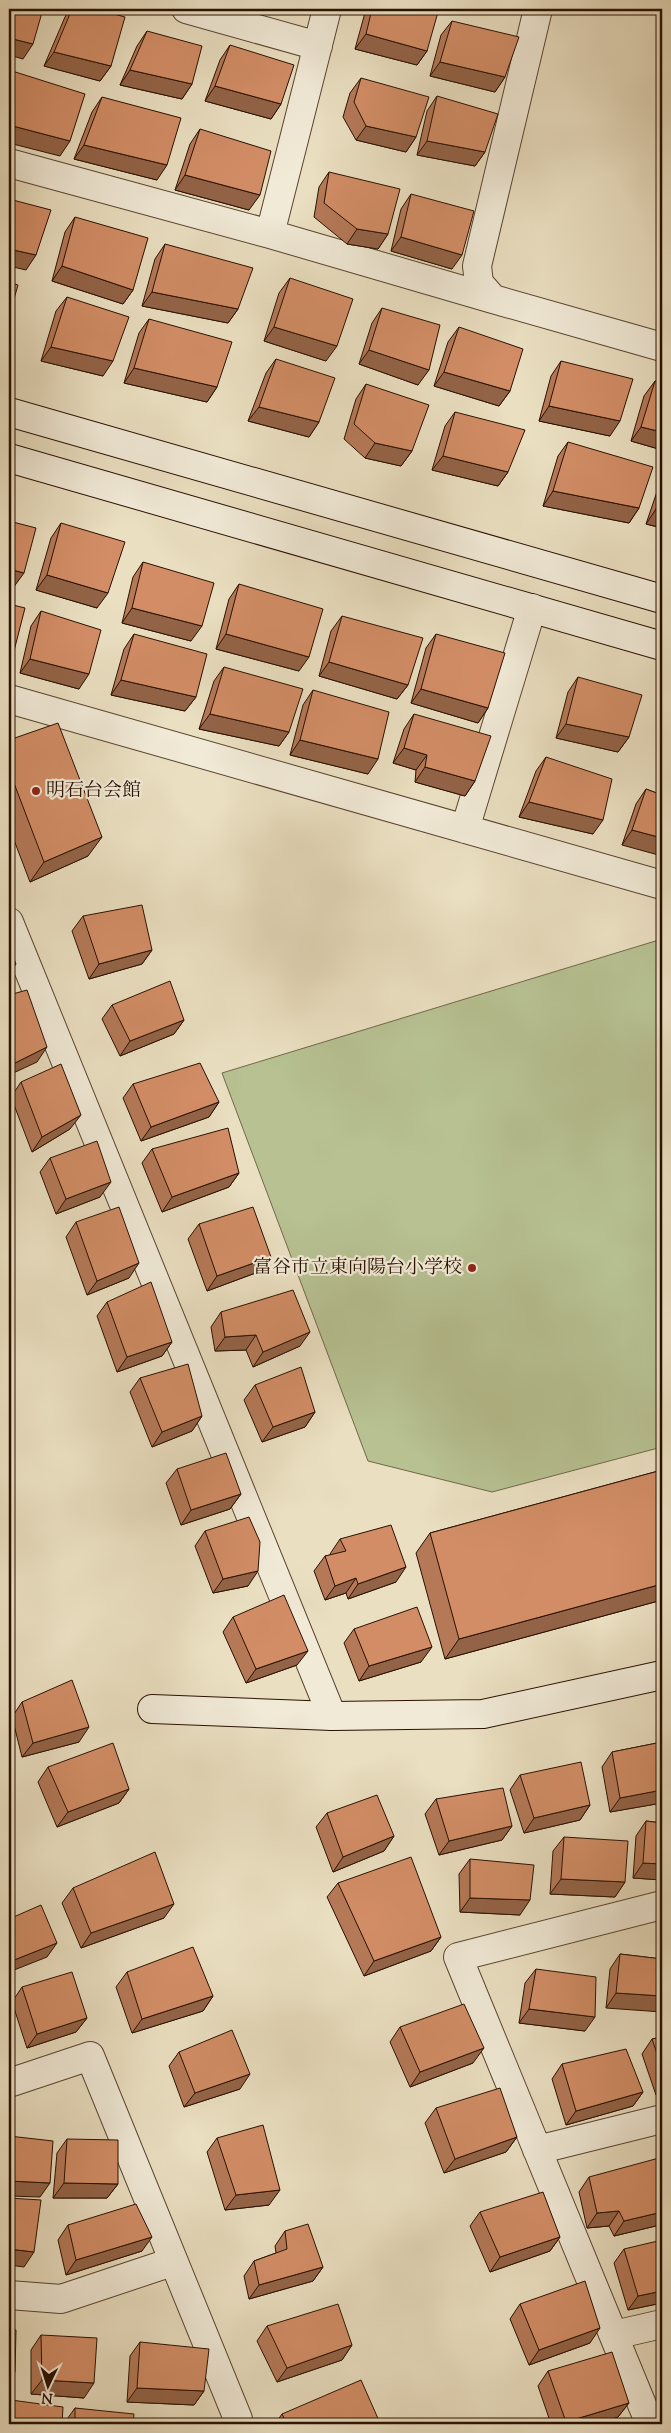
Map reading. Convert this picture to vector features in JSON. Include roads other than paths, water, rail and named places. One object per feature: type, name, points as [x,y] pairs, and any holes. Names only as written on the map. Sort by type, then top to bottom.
[{"type":"street","points":[[186,9],[318,46]]},
{"type":"street","points":[[270,234],[327,9]]},
{"type":"street","points":[[493,299],[479,283],[477,266],[538,9]]},
{"type":"street","points":[[9,163],[270,234],[662,347]]},
{"type":"street","points":[[9,412],[662,599]]},
{"type":"street","points":[[9,458],[662,646]]},
{"type":"street","points":[[465,829],[532,608]]},
{"type":"street","points":[[9,699],[662,885]]},
{"type":"street","points":[[9,922],[332,1716]]},
{"type":"street","points":[[152,1709],[332,1716],[483,1714],[662,1675]]},
{"type":"street","points":[[650,2424],[458,1958],[662,1905]]},
{"type":"street","points":[[9,2084],[90,2056],[238,2424]]},
{"type":"street","points":[[537,2150],[662,2119]]},
{"type":"street","points":[[9,2296],[61,2299],[172,2262]]},
{"type":"street","points":[[614,2336],[662,2324]]},
{"type":"place","name":"明石台会館","points":[[36,791]]},
{"type":"place","name":"富谷市立東向陽台小学校","points":[[472,1268]]}]
